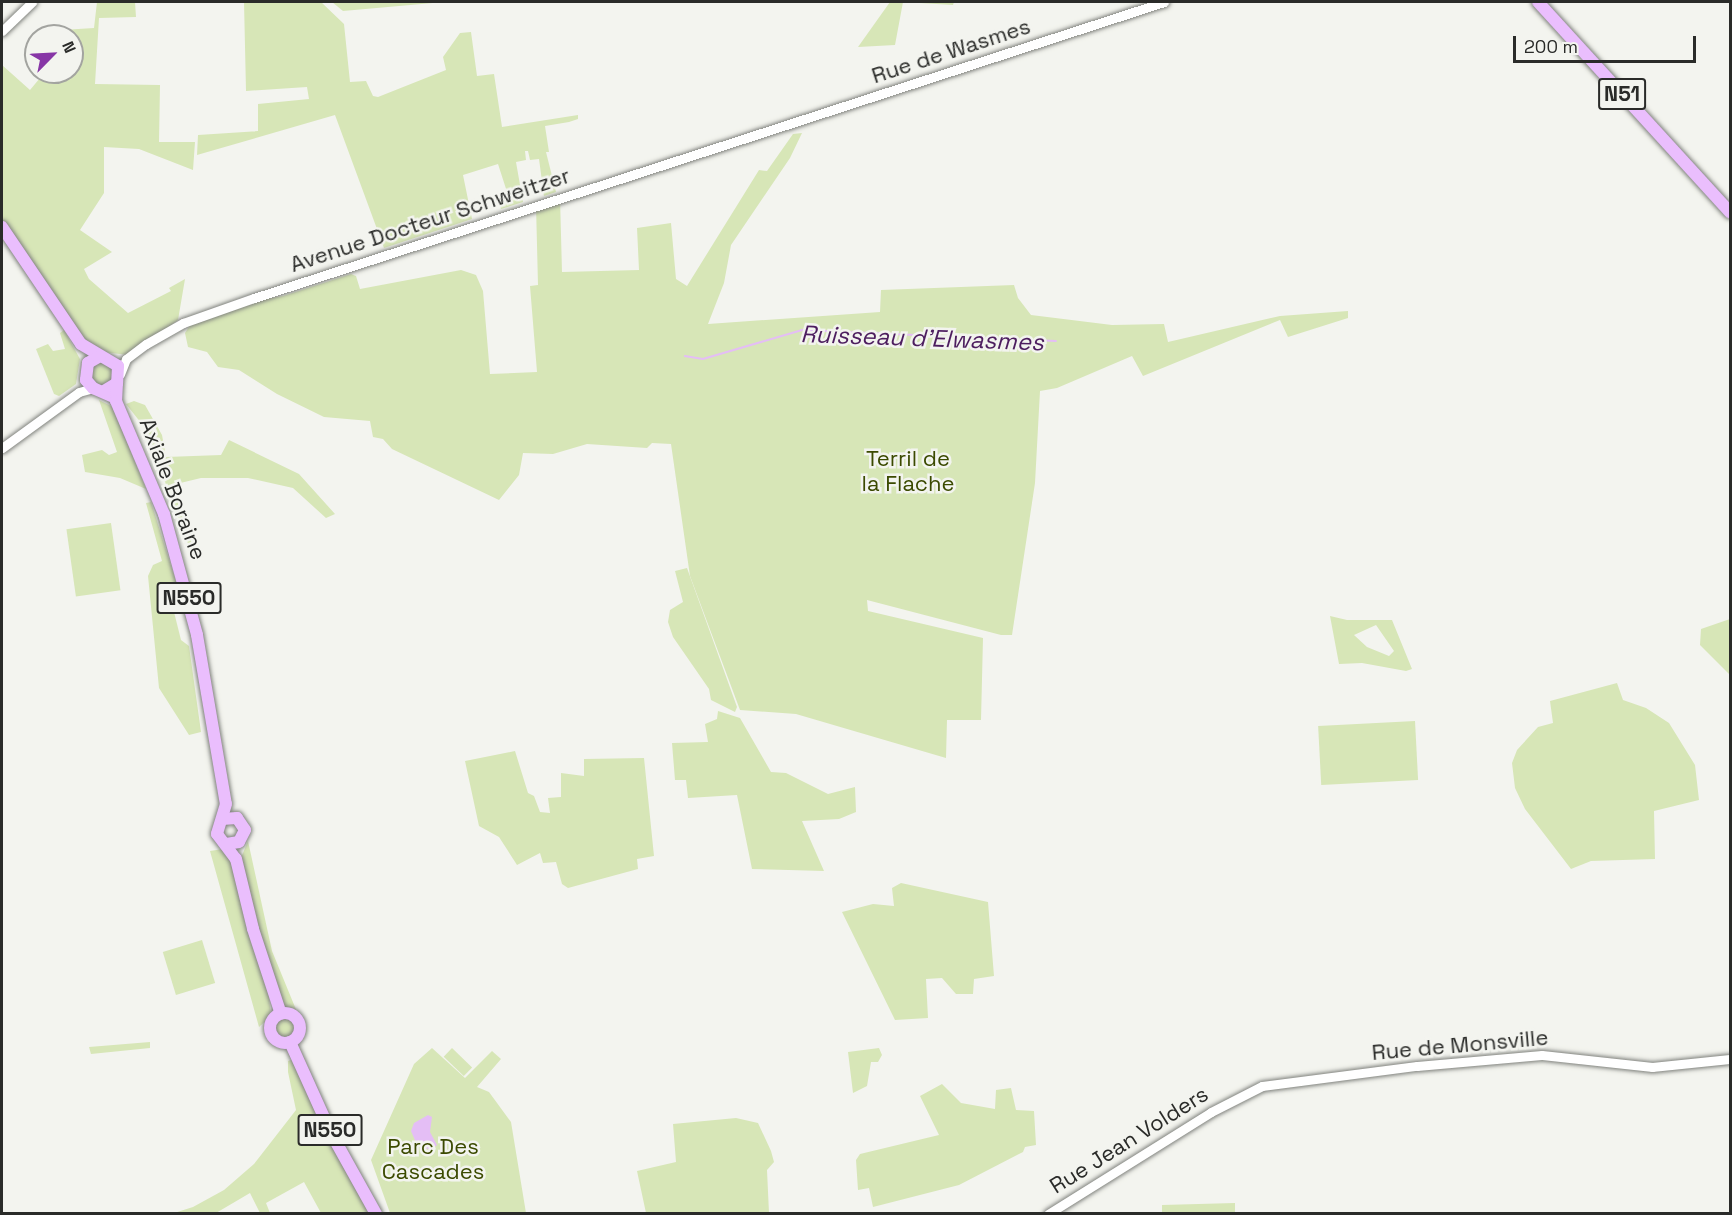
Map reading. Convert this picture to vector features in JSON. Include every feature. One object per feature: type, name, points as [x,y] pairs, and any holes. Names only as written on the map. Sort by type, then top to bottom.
[{"type":"main road","name":"N51","points":[[1538,2],[1731,212]]},
{"type":"main road","name":"N550","points":[[2,227],[81,345],[86,371]]},
{"type":"main road","name":"N550","points":[[81,345],[115,361],[119,379]]},
{"type":"main road","points":[[86,371],[104,356]]},
{"type":"main road","name":"Axiale Boraine","points":[[86,371],[99,390],[116,401]]},
{"type":"main road","points":[[99,390],[119,379]]},
{"type":"main road","name":"Axiale Boraine","points":[[119,379],[116,401],[149,474],[178,558],[197,635],[226,804]]},
{"type":"main road","name":"N550","points":[[226,804],[245,830],[239,842],[236,859]]},
{"type":"main road","name":"N550","points":[[226,804],[217,834],[236,859],[253,929],[280,1014],[273,1019],[271,1033],[277,1041],[290,1042],[331,1133],[376,1214]]},
{"type":"main road","points":[[222,819],[237,818]]},
{"type":"main road","points":[[226,844],[239,842]]},
{"type":"main road","points":[[280,1014],[292,1015],[300,1024],[300,1033],[290,1042]]},
{"type":"street","points":[[2,28],[32,2]]},
{"type":"street","name":"Rue de Wasmes","points":[[749,137],[1164,2]]},
{"type":"street","name":"Avenue Docteur Schweitzer","points":[[129,355],[183,323],[254,298],[749,137]]},
{"type":"street","points":[[104,356],[129,355],[119,379]]},
{"type":"street","points":[[79,392],[86,371]]},
{"type":"street","points":[[2,448],[79,392],[99,390]]},
{"type":"street","name":"Rue de Monsville","points":[[1231,1100],[1262,1086],[1297,1080],[1534,1055],[1653,1067],[1731,1059]]},
{"type":"street","name":"Rue Jean Volders","points":[[1048,1214],[1231,1100]]},
{"type":"green space","points":[[97,2],[135,2],[136,17],[99,18],[95,84],[160,85],[159,142],[195,142],[193,170],[139,149],[104,147],[104,193],[80,230],[112,252],[84,269],[89,279],[128,313],[171,291],[169,288],[185,279],[178,320],[129,355],[93,351],[85,344],[2,223],[2,65],[30,90],[35,84],[84,84],[84,29],[94,28]]},
{"type":"green space","points":[[244,2],[321,2],[344,24],[350,82],[366,81],[373,96],[378,97],[446,70],[443,57],[460,33],[471,32],[477,76],[494,74],[502,127],[578,115],[578,119],[569,122],[545,126],[549,152],[546,152],[556,192],[544,196],[539,159],[530,160],[528,151],[525,151],[526,160],[516,162],[523,202],[501,209],[497,196],[508,195],[498,164],[463,175],[472,219],[384,248],[335,115],[197,155],[198,135],[258,131],[258,104],[309,99],[307,87],[246,91]]},
{"type":"green space","points":[[332,2],[444,2],[343,11]]},
{"type":"green space","points":[[890,2],[903,2],[895,45],[858,47]]},
{"type":"green space","points":[[903,2],[954,2],[953,5]]},
{"type":"green space","name":"Terril de la Flache","points":[[802,133],[790,158],[731,245],[724,283],[708,324],[880,312],[881,290],[1014,285],[1018,298],[1031,315],[1112,325],[1164,324],[1168,342],[1280,316],[1348,311],[1348,318],[1288,337],[1280,320],[1143,376],[1132,356],[1057,388],[1040,391],[1035,483],[1012,635],[1001,635],[867,600],[868,611],[983,638],[981,720],[947,720],[946,758],[796,714],[740,710],[690,576],[671,444],[652,443],[647,448],[587,444],[553,454],[523,453],[519,475],[499,500],[392,449],[383,439],[373,437],[370,421],[324,417],[277,394],[239,370],[218,367],[207,352],[188,347],[185,333],[190,325],[270,293],[272,298],[283,296],[351,274],[356,276],[360,289],[461,270],[476,275],[483,291],[490,374],[537,372],[530,286],[538,285],[536,205],[560,197],[562,272],[639,270],[637,228],[671,223],[676,279],[687,286],[759,170],[767,171],[793,134]]},
{"type":"green space","points":[[64,330],[80,359],[76,384],[59,396],[54,394],[36,349],[48,344],[53,351],[65,349],[60,333]]},
{"type":"green space","points":[[107,361],[116,375],[105,387],[93,383],[89,370],[95,362]]},
{"type":"green space","points":[[99,400],[113,407],[146,489],[120,478],[85,472],[82,455],[102,450],[109,455],[117,452]]},
{"type":"green space","points":[[134,401],[145,405],[162,435],[166,457],[221,455],[229,440],[299,474],[335,514],[326,518],[293,488],[248,478],[201,478],[172,485],[196,556],[193,557],[145,428],[126,404]]},
{"type":"green space","points":[[151,502],[178,588],[172,604],[181,640],[189,646],[201,732],[189,735],[159,688],[148,576],[153,565],[162,561],[146,503]]},
{"type":"green space","points":[[111,523],[120,590],[76,597],[66,529]]},
{"type":"green space","points":[[687,568],[737,707],[735,712],[711,700],[709,689],[673,637],[668,622],[670,610],[683,602],[675,571]]},
{"type":"green space","points":[[1330,616],[1347,620],[1392,620],[1412,669],[1406,671],[1362,663],[1339,664]],"holes":[[[1376,625],[1394,651],[1389,656],[1367,647],[1354,635]]]},
{"type":"green space","points":[[1730,619],[1730,675],[1700,645],[1701,629]]},
{"type":"green space","points":[[1617,683],[1623,700],[1646,708],[1669,723],[1695,765],[1699,800],[1654,811],[1655,859],[1591,861],[1571,869],[1525,809],[1515,788],[1512,763],[1517,750],[1538,727],[1553,723],[1550,701]]},
{"type":"green space","points":[[718,711],[740,718],[771,772],[786,773],[828,794],[855,787],[856,812],[839,819],[802,821],[824,871],[752,869],[737,795],[688,798],[686,780],[675,780],[672,743],[708,742],[705,724],[717,719]]},
{"type":"green space","points":[[1415,721],[1418,780],[1321,785],[1318,726]]},
{"type":"green space","points":[[515,751],[528,793],[534,796],[540,812],[550,813],[548,798],[561,797],[561,773],[584,776],[584,759],[644,758],[654,856],[637,859],[638,869],[568,888],[562,884],[556,862],[543,863],[540,853],[517,865],[499,837],[479,826],[465,761]]},
{"type":"green space","points":[[248,841],[272,951],[297,1012],[286,1007],[278,995],[269,998],[271,1016],[259,1027],[210,851],[223,849],[241,858]]},
{"type":"green space","points":[[901,883],[988,902],[994,976],[974,979],[973,994],[956,994],[942,978],[926,979],[928,1018],[895,1020],[842,912],[873,904],[894,906],[892,888]]},
{"type":"green space","points":[[202,940],[215,983],[176,995],[163,952]]},
{"type":"green space","points":[[285,1017],[293,1020],[296,1028],[293,1036],[285,1039],[277,1036],[274,1028],[277,1020]]},
{"type":"green space","points":[[150,1042],[150,1048],[91,1054],[89,1047]]},
{"type":"green space","name":"Parc Des Cascades","points":[[432,1048],[465,1078],[492,1051],[501,1059],[477,1087],[489,1092],[511,1122],[526,1213],[390,1213],[371,1160],[414,1064]]},
{"type":"green space","points":[[452,1048],[472,1067],[464,1076],[444,1057]]},
{"type":"green space","points":[[879,1048],[882,1055],[878,1062],[871,1062],[867,1086],[853,1093],[848,1052]]},
{"type":"green space","points":[[294,1059],[329,1141],[372,1213],[321,1213],[304,1182],[266,1203],[270,1213],[260,1213],[250,1193],[216,1213],[171,1214],[193,1207],[224,1190],[254,1164],[296,1110],[288,1072],[288,1061]]},
{"type":"green space","points":[[942,1084],[961,1103],[995,1109],[996,1090],[1011,1088],[1016,1110],[1034,1111],[1036,1145],[1025,1147],[1023,1152],[959,1185],[873,1207],[869,1188],[858,1190],[856,1160],[860,1154],[939,1135],[920,1096]]},
{"type":"green space","points":[[736,1118],[758,1123],[771,1151],[774,1162],[767,1170],[769,1213],[646,1213],[637,1171],[676,1162],[673,1124]]},
{"type":"green space","points":[[1235,1203],[1235,1213],[1162,1213],[1162,1205]]},
{"type":"shaded area","points":[[428,1115],[432,1117],[430,1132],[437,1145],[431,1150],[417,1145],[411,1131],[414,1123]]},
{"type":"waterway","name":"Ruisseau d'Elwasmes","points":[[685,356],[703,359],[802,330],[1056,341]]}]
